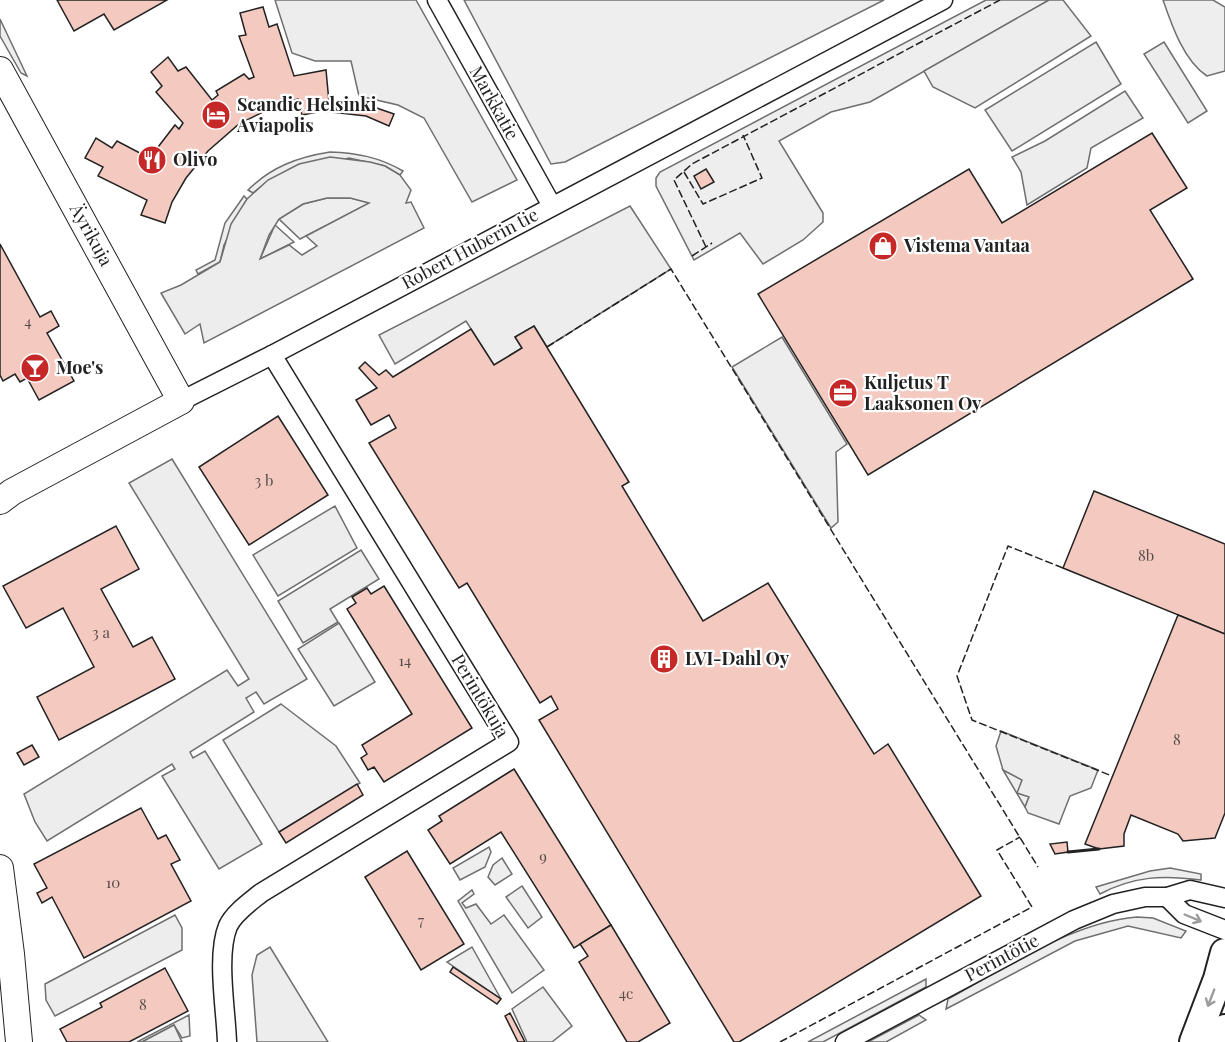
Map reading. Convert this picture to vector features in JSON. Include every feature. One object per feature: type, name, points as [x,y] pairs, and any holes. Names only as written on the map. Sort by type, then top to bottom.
[{"type":"main road","points":[[1194,1042],[1218,979],[1225,953]]},
{"type":"main road","points":[[1220,1042],[1225,1029]]},
{"type":"street","name":"Markkatie","points":[[437,0],[552,206]]},
{"type":"street","name":"Robert Huberin tie","points":[[0,501],[12,492],[181,401],[943,0]]},
{"type":"street","name":"Äyrikuja","points":[[0,70],[181,401]]},
{"type":"street","name":"Perintökuja","points":[[227,1042],[224,943],[229,924],[243,908],[261,893],[509,742],[272,355]]},
{"type":"street","points":[[0,868],[19,1042]]},
{"type":"street","name":"Perintötie","points":[[845,1042],[1074,920],[1113,904],[1145,897],[1167,897],[1190,890],[1225,898]]},
{"type":"street","points":[[1167,897],[1184,914],[1225,930]]},
{"type":"shaded area","points":[[275,0],[416,0],[517,180],[472,202],[424,118],[398,105],[359,96],[351,61],[315,61],[292,53]]},
{"type":"shaded area","points":[[464,0],[884,0],[565,162],[551,164]]},
{"type":"shaded area","points":[[986,0],[1049,0],[870,102],[831,112],[779,141],[823,213],[823,222],[803,240],[763,264],[740,233],[694,260],[656,186],[656,178],[660,172]]},
{"type":"shaded area","points":[[1049,0],[1063,0],[1091,36],[975,108],[933,87],[924,71]]},
{"type":"shaded area","points":[[1163,0],[1213,0],[1225,7],[1225,71],[1207,76],[1192,61],[1170,21]]},
{"type":"shaded area","points":[[0,19],[27,76],[21,73],[0,36]]},
{"type":"shaded area","points":[[1096,42],[1121,84],[1012,151],[985,110]]},
{"type":"shaded area","points":[[1164,42],[1207,111],[1188,123],[1144,54]]},
{"type":"shaded area","points":[[1125,91],[1143,118],[1091,148],[1087,168],[1027,205],[1021,172],[1012,157],[1045,141]]},
{"type":"shaded area","points":[[330,152],[368,157],[403,171],[400,175],[385,166],[349,158],[269,180],[253,193],[248,190],[266,175],[286,164]]},
{"type":"shaded area","points":[[330,157],[385,166],[400,175],[411,190],[406,203],[411,202],[424,228],[204,343],[200,324],[185,334],[161,293],[181,285],[220,262],[231,224],[247,199],[268,180],[299,164]],"holes":[[[327,198],[350,198],[369,203],[306,236],[317,246],[302,255],[289,245],[260,259],[269,235],[279,219],[303,204]]]},
{"type":"shaded area","points":[[244,196],[247,199],[224,245],[220,262],[198,274],[196,270],[215,260],[225,223]]},
{"type":"shaded area","points":[[327,198],[351,198],[370,203],[300,239],[279,219],[303,204]]},
{"type":"shaded area","points":[[630,206],[671,269],[547,347],[534,326],[515,337],[522,348],[494,365],[466,321],[395,364],[379,335]]},
{"type":"shaded area","points":[[275,225],[294,242],[260,259]]},
{"type":"shaded area","points":[[782,337],[847,444],[836,452],[838,522],[831,528],[732,367]]},
{"type":"shaded area","points":[[172,459],[307,679],[264,704],[256,692],[246,698],[254,712],[190,752],[193,758],[205,751],[262,844],[219,869],[162,776],[175,769],[172,764],[47,841],[35,822],[24,794],[227,670],[238,686],[249,679],[129,483]]},
{"type":"shaded area","points":[[335,506],[357,548],[278,596],[253,555]]},
{"type":"shaded area","points":[[361,550],[379,579],[330,609],[338,622],[303,643],[278,601]]},
{"type":"shaded area","points":[[339,623],[375,682],[334,706],[298,649]]},
{"type":"shaded area","points":[[281,704],[336,746],[360,783],[279,832],[223,740]]},
{"type":"shaded area","points":[[1001,731],[1098,770],[1091,788],[1070,796],[1059,824],[1028,813],[1025,807],[1029,797],[1017,793],[1022,780],[1003,770],[996,746]]},
{"type":"shaded area","points":[[1003,770],[1023,780],[1029,797],[1025,807]]},
{"type":"shaded area","points":[[489,847],[491,852],[485,867],[460,880],[453,868]]},
{"type":"shaded area","points":[[502,858],[512,874],[495,885],[488,877],[493,865]]},
{"type":"shaded area","points":[[1170,868],[1201,874],[1201,880],[1149,878],[1137,880],[1100,894],[1096,887],[1150,871]]},
{"type":"shaded area","points":[[522,886],[542,917],[528,928],[506,897]]},
{"type":"shaded area","points":[[472,890],[474,894],[462,903],[466,908],[476,904],[491,924],[504,915],[544,970],[512,993],[458,901]]},
{"type":"shaded area","points":[[175,915],[182,928],[182,950],[55,1016],[46,1000],[45,984]]},
{"type":"shaded area","points":[[1137,917],[1153,918],[1186,931],[1181,938],[1128,926],[1075,941],[946,1009],[948,999],[1040,948],[1088,928]]},
{"type":"shaded area","points":[[270,947],[328,1042],[257,1042],[252,975],[257,955]]},
{"type":"shaded area","points":[[472,947],[501,999],[447,962]]},
{"type":"shaded area","points":[[926,979],[926,987],[823,1042],[808,1042]]},
{"type":"shaded area","points":[[543,987],[572,1026],[552,1042],[527,1042],[512,1009]]},
{"type":"shaded area","points":[[189,1015],[190,1036],[182,1038],[174,1025],[142,1042],[137,1042]]},
{"type":"shaded area","points":[[919,1015],[926,1020],[886,1042],[868,1042]]},
{"type":"shaded area","points":[[174,1025],[182,1042],[142,1042]]},
{"type":"building","points":[[57,0],[167,0],[114,30],[104,14],[74,31]]},
{"type":"building","points":[[263,7],[269,27],[277,24],[294,76],[326,70],[329,102],[368,105],[394,114],[389,126],[366,116],[322,111],[302,115],[298,99],[267,110],[239,124],[208,151],[186,178],[172,202],[165,223],[141,215],[147,200],[98,176],[103,167],[85,158],[96,138],[112,148],[117,141],[155,161],[159,155],[155,151],[175,125],[179,129],[183,123],[156,92],[162,86],[151,72],[168,57],[178,71],[186,67],[212,100],[218,95],[216,91],[244,74],[249,79],[254,77],[239,36],[246,35],[240,13]]},
{"type":"building","points":[[1152,133],[1187,188],[1150,210],[1193,279],[868,475],[758,294],[969,169],[1002,223]]},
{"type":"building","points":[[706,169],[714,182],[701,189],[694,176]]},
{"type":"building","points":[[0,244],[40,317],[51,311],[59,326],[47,333],[74,381],[39,400],[27,378],[20,382],[15,374],[3,381],[0,375]]},
{"type":"building","name":"LVI-Dahl Oy","points":[[534,326],[629,482],[622,486],[703,621],[768,583],[874,754],[888,744],[981,896],[739,1042],[734,1042],[539,720],[558,709],[551,696],[540,703],[467,583],[459,588],[369,443],[396,428],[389,415],[371,425],[356,400],[377,388],[359,368],[365,362],[379,375],[386,370],[393,377],[471,329],[494,365],[522,348],[515,337]]},
{"type":"building","points":[[278,416],[328,495],[249,545],[199,467]]},
{"type":"building","points":[[1094,491],[1225,544],[1225,634],[1063,568]]},
{"type":"building","points":[[116,526],[139,569],[101,589],[133,647],[152,637],[175,679],[59,740],[37,697],[94,667],[63,608],[26,628],[3,586]]},
{"type":"building","points":[[384,586],[472,728],[384,782],[374,767],[368,770],[361,758],[367,754],[362,745],[412,714],[347,609],[356,603],[352,597],[367,588],[371,594]]},
{"type":"building","points":[[1178,615],[1225,634],[1225,813],[1215,838],[1183,841],[1178,834],[1131,815],[1124,834],[1124,846],[1099,849],[1085,844]]},
{"type":"building","points":[[32,745],[39,757],[24,765],[17,753]]},
{"type":"building","points":[[514,769],[611,925],[574,948],[501,832],[450,864],[428,830],[442,821],[439,816]]},
{"type":"building","points":[[357,784],[363,795],[286,843],[279,832]]},
{"type":"building","points":[[141,808],[158,839],[166,835],[180,860],[171,864],[191,901],[84,958],[52,897],[42,903],[37,893],[47,888],[34,864]]},
{"type":"building","points":[[1067,842],[1068,852],[1055,854],[1050,844]]},
{"type":"building","points":[[407,851],[464,944],[421,970],[365,877]]},
{"type":"building","points":[[611,925],[670,1023],[638,1042],[627,1042],[579,962],[588,956],[580,944]]},
{"type":"building","points":[[453,967],[501,999],[497,1004],[450,972]]},
{"type":"building","points":[[165,968],[188,1011],[129,1042],[67,1042],[60,1029],[102,1007],[100,1003]]},
{"type":"building","points":[[510,1013],[525,1042],[518,1042],[505,1016]]},
{"type":"fence","points":[[706,247],[674,180],[692,164],[1000,0]]},
{"type":"fence","points":[[684,172],[703,204],[762,178],[743,135]]},
{"type":"fence","points":[[692,256],[712,243]]},
{"type":"fence","points":[[547,347],[671,269],[1038,867]]},
{"type":"fence","points":[[1063,568],[1008,546],[957,676],[972,720],[1112,776]]},
{"type":"fence","points":[[780,1042],[1032,907],[997,850],[1020,837]]},
{"type":"wall","points":[[1068,852],[1099,849]]},
{"type":"place","name":"Scandic Helsinki Aviapolis","points":[[216,115]]},
{"type":"place","name":"Olivo","points":[[152,160]]},
{"type":"place","name":"Vistema Vantaa","points":[[883,246]]},
{"type":"place","name":"Moe's","points":[[35,368]]},
{"type":"place","name":"Kuljetus T Laaksonen Oy","points":[[843,393]]},
{"type":"place","name":"LVI-Dahl Oy","points":[[664,659]]}]
